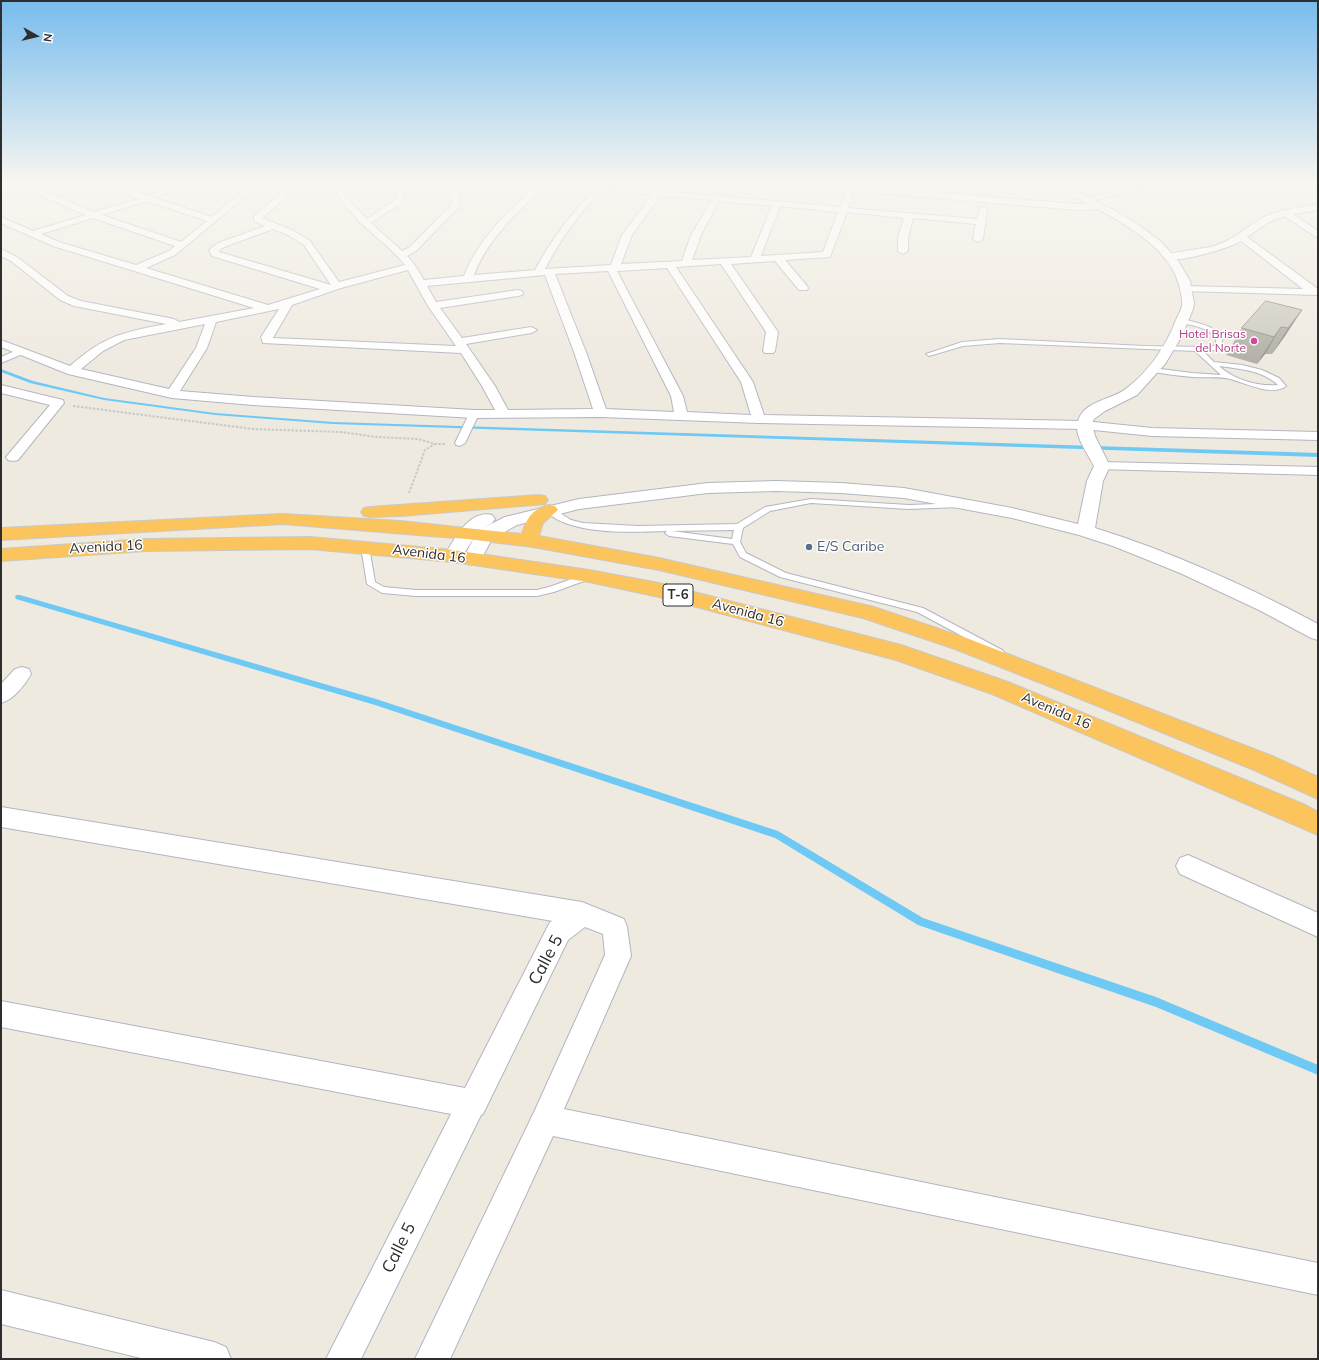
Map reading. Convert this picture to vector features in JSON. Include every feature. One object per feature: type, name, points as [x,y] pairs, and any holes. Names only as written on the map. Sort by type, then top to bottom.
[{"type":"highway","name":"T-6","points":[[283,519],[319,513],[401,511],[458,505],[544,505]]},
{"type":"highway","points":[[533,541],[530,536],[535,520],[544,505]]},
{"type":"highway","name":"Avenida 16","points":[[1,534],[283,519],[476,534],[533,541],[659,564],[867,612],[962,644],[1039,673],[1255,760],[1318,788]]},
{"type":"highway","name":"Avenida 16","points":[[1,555],[145,545],[310,543],[365,547],[462,558],[589,576],[659,590],[901,653],[1000,688],[1294,812],[1318,824]]},
{"type":"street","points":[[61,245],[267,309]]},
{"type":"street","points":[[136,269],[166,256],[181,245]]},
{"type":"street","points":[[220,245],[214,250],[215,254],[334,287]]},
{"type":"street","points":[[309,245],[334,287]]},
{"type":"street","points":[[391,245],[411,266],[422,283],[433,306],[494,393],[504,414]]},
{"type":"street","points":[[401,255],[416,245]]},
{"type":"street","points":[[468,278],[471,267],[485,245]]},
{"type":"street","points":[[553,245],[548,253],[544,272],[580,352],[601,413]]},
{"type":"street","points":[[623,245],[613,268],[649,344],[677,396],[681,417]]},
{"type":"street","points":[[686,264],[692,245]]},
{"type":"street","points":[[756,260],[756,254],[760,245]]},
{"type":"street","points":[[422,283],[544,272],[827,255],[830,245]]},
{"type":"street","points":[[903,245],[903,251]]},
{"type":"street","points":[[1085,530],[1100,462],[1085,430],[1086,418],[1096,410],[1131,392],[1153,370],[1170,348],[1188,305],[1185,283],[1173,263],[1157,245]]},
{"type":"street","points":[[1168,257],[1201,252],[1222,245]]},
{"type":"street","points":[[1252,245],[1316,293]]},
{"type":"street","points":[[1,252],[14,258],[64,298],[78,304],[125,314],[187,324]]},
{"type":"street","points":[[778,258],[803,288]]},
{"type":"street","points":[[724,262],[772,332],[769,351]]},
{"type":"street","points":[[670,264],[747,382],[759,419]]},
{"type":"street","points":[[72,371],[100,347],[111,340],[130,334],[267,309],[334,287],[411,266]]},
{"type":"street","points":[[1186,289],[1316,293]]},
{"type":"street","points":[[433,306],[518,293]]},
{"type":"street","points":[[288,303],[267,341],[462,346],[530,330]]},
{"type":"street","points":[[172,394],[196,357],[211,327],[211,320]]},
{"type":"street","points":[[1,343],[72,371],[172,394],[285,403],[474,414],[601,413],[1085,430],[1318,436]]},
{"type":"street","points":[[1,360],[22,351]]},
{"type":"street","points":[[1,390],[58,404],[13,457]]},
{"type":"street","points":[[460,443],[474,414]]},
{"type":"street","points":[[1100,462],[1318,471]]},
{"type":"street","points":[[462,558],[476,534],[511,521],[544,505],[579,504],[708,488],[776,486],[841,488],[904,493],[1012,513],[1085,530],[1120,542],[1187,569],[1268,606],[1318,633]]},
{"type":"street","points":[[1,696],[22,674]]},
{"type":"street","points":[[1,817],[582,914],[614,927],[618,956],[546,1120],[432,1359]]},
{"type":"street","points":[[1188,866],[1318,925]]},
{"type":"street","name":"Calle 5","points":[[343,1359],[559,931],[582,914]]},
{"type":"street","points":[[1,1014],[473,1104]]},
{"type":"street","points":[[546,1120],[1318,1278]]},
{"type":"street","points":[[1,1307],[214,1359]]},
{"type":"lane","points":[[929,354],[962,344],[1000,341],[1145,348],[1211,349],[1219,346],[1221,340],[1218,334],[1209,329],[1182,321]]},
{"type":"lane","points":[[1197,349],[1222,373],[1230,377],[1256,386],[1276,388],[1283,386],[1273,377],[1254,370],[1214,364]]},
{"type":"lane","points":[[1153,370],[1192,375],[1230,377]]},
{"type":"lane","points":[[544,505],[568,522],[584,526],[638,529],[739,527],[768,509],[811,502],[909,507],[968,505]]},
{"type":"lane","points":[[739,527],[736,542],[743,555],[784,575],[920,610],[1039,673]]},
{"type":"lane","points":[[638,529],[736,542]]},
{"type":"lane","points":[[365,547],[371,584],[382,590],[416,594],[537,593],[551,590],[589,576]]},
{"type":"path","points":[[58,404],[245,428],[341,432],[377,437],[418,439],[435,444],[460,443]]},
{"type":"path","points":[[401,511],[425,450],[435,444]]},
{"type":"building","points":[[1266,301],[1302,310],[1288,328],[1281,327],[1274,337],[1242,328]]},
{"type":"waterway","points":[[1,370],[32,382],[104,399],[215,414],[333,423],[1318,455]]},
{"type":"waterway","points":[[18,597],[376,702],[778,835],[921,922],[1156,1002],[1318,1070]]},
{"type":"place","name":"Hotel Brisas del Norte","points":[[1254,341]]},
{"type":"place","name":"E/S Caribe","points":[[809,547]]}]
